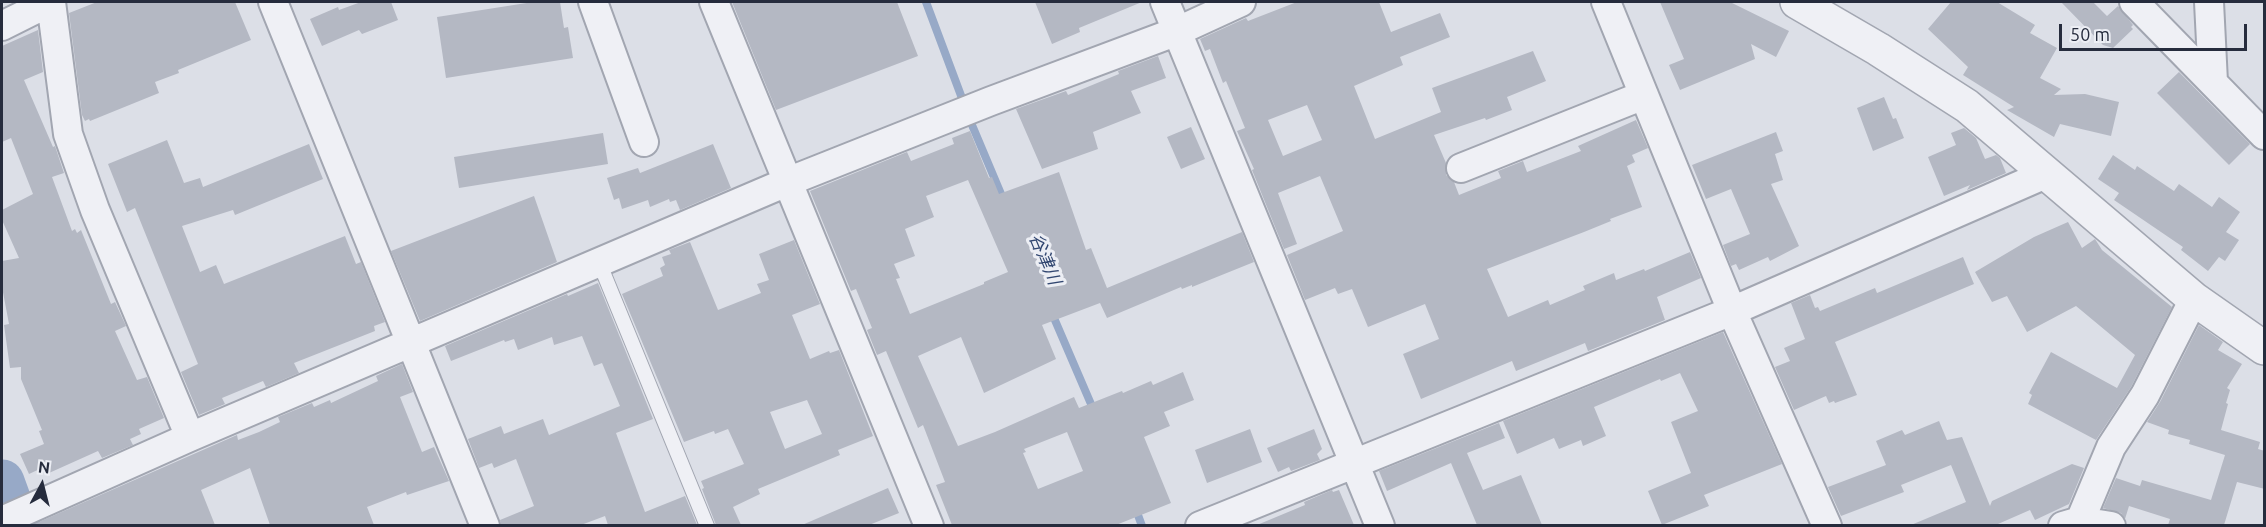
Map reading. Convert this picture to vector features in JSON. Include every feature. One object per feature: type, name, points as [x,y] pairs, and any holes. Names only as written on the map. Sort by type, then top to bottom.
[{"type":"street","points":[[4,17],[50,2],[68,134],[95,210],[190,437]]},
{"type":"street","points":[[273,2],[485,525]]},
{"type":"street","points":[[593,2],[644,142]]},
{"type":"street","points":[[714,2],[929,525]]},
{"type":"street","points":[[1165,2],[1380,525]]},
{"type":"street","points":[[17,517],[190,437],[787,182],[991,101],[1178,31],[1241,2]]},
{"type":"street","points":[[1606,2],[1732,311],[1827,525]]},
{"type":"street","points":[[1797,2],[1878,48],[1967,106],[2194,298],[2265,348]]},
{"type":"street","points":[[2134,2],[2265,135]]},
{"type":"street","points":[[2209,2],[2213,82]]},
{"type":"street","points":[[1461,168],[1644,95]]},
{"type":"street","points":[[1200,525],[1732,311],[2048,173]]},
{"type":"street","points":[[2111,525],[2071,523],[2111,447],[2145,395],[2194,298]]},
{"type":"lane","points":[[599,262],[707,525]]},
{"type":"building","points":[[97,2],[235,2],[251,40],[155,82],[159,93],[85,121],[82,115],[69,13]]},
{"type":"building","points":[[361,2],[391,2],[398,20],[362,34],[359,30],[322,46],[310,19],[338,7],[339,10]]},
{"type":"building","points":[[533,2],[560,2],[564,28],[568,27],[573,58],[446,78],[437,17]]},
{"type":"building","points":[[732,2],[897,2],[918,56],[776,110]]},
{"type":"building","points":[[1035,2],[1142,2],[1079,28],[1080,32],[1052,44]]},
{"type":"building","points":[[1297,2],[1379,2],[1391,32],[1440,13],[1450,37],[1400,57],[1403,65],[1354,86],[1375,139],[1441,112],[1432,88],[1533,51],[1546,81],[1507,97],[1512,110],[1434,135],[1446,163],[1446,175],[1454,182],[1459,195],[1501,178],[1498,171],[1523,161],[1527,172],[1581,151],[1578,146],[1636,120],[1648,148],[1632,155],[1635,162],[1627,166],[1642,207],[1487,269],[1508,317],[1548,300],[1550,305],[1585,290],[1583,286],[1614,273],[1616,280],[1644,269],[1645,271],[1690,252],[1701,278],[1657,297],[1665,320],[1588,351],[1585,343],[1516,371],[1512,361],[1421,399],[1403,354],[1439,339],[1425,304],[1368,327],[1352,289],[1338,294],[1335,288],[1305,300],[1287,255],[1343,231],[1320,176],[1278,193],[1297,244],[1284,249],[1237,131],[1245,128],[1226,81],[1223,83],[1210,49],[1205,51],[1200,39],[1246,18],[1248,21]],"holes":[[[1307,105],[1322,140],[1283,156],[1268,120]]]},
{"type":"building","points":[[1660,2],[1730,2],[1789,31],[1776,57],[1751,44],[1755,59],[1680,90],[1669,65],[1684,59]]},
{"type":"building","points":[[1951,2],[1997,2],[2035,25],[2030,33],[2057,48],[2040,78],[2061,89],[2054,95],[2085,94],[2119,102],[2111,136],[2060,124],[2054,137],[2007,110],[2014,107],[1963,75],[1968,67],[1928,29]]},
{"type":"building","points":[[2061,2],[2093,2],[2107,16],[2118,6],[2133,25],[2131,27],[2133,29],[2113,48],[2103,45]]},
{"type":"building","points":[[38,30],[43,72],[24,80],[53,147],[55,146],[64,173],[52,177],[72,231],[75,229],[77,233],[81,230],[111,304],[115,302],[126,326],[115,331],[137,380],[147,377],[164,418],[139,429],[141,434],[130,439],[133,445],[102,458],[98,451],[49,473],[46,466],[29,474],[20,454],[44,444],[39,431],[42,430],[21,379],[21,367],[10,368],[4,325],[9,324],[2,287],[2,261],[19,258],[2,220],[2,210],[33,194],[11,138],[2,142],[2,46]]},
{"type":"building","points":[[1158,56],[1166,78],[1131,91],[1141,113],[1093,132],[1098,149],[1042,169],[1016,109],[1066,91],[1068,95],[1119,74],[1118,71]]},
{"type":"building","points":[[2179,72],[2250,144],[2229,165],[2157,93]]},
{"type":"building","points":[[1884,97],[1904,138],[1873,151],[1857,108]]},
{"type":"building","points":[[1191,127],[1205,159],[1181,169],[1167,137]]},
{"type":"building","points":[[1964,128],[1976,138],[1985,159],[1996,155],[2000,158],[2006,173],[1967,190],[1970,185],[1944,196],[1928,157],[1956,145],[1951,133]]},
{"type":"building","points":[[970,131],[989,178],[992,177],[999,194],[1059,172],[1086,250],[1091,248],[1107,288],[1242,232],[1254,262],[1192,287],[1192,285],[1182,289],[1181,287],[1107,318],[1100,303],[1042,325],[1056,359],[984,393],[961,337],[918,356],[958,446],[1074,397],[1079,408],[1151,381],[1153,385],[1183,372],[1194,400],[1164,412],[1170,426],[1144,437],[1171,503],[1116,525],[952,525],[936,485],[945,482],[923,425],[918,428],[886,351],[877,355],[867,330],[872,328],[856,289],[851,291],[810,191],[907,152],[911,161],[954,144],[952,138]],"holes":[[[968,180],[1008,272],[910,314],[896,279],[900,278],[894,264],[915,256],[905,229],[934,217],[926,196]],[[1067,432],[1083,471],[1038,489],[1023,453],[1026,452],[1024,449]]]},
{"type":"building","points":[[1776,132],[1783,151],[1775,154],[1783,180],[1771,184],[1799,246],[1770,261],[1768,257],[1739,270],[1736,264],[1731,266],[1723,245],[1750,234],[1731,189],[1706,199],[1692,165]]},
{"type":"building","points":[[603,133],[608,164],[459,188],[454,157]]},
{"type":"building","points":[[167,140],[184,183],[200,178],[203,187],[309,144],[323,179],[235,215],[233,210],[182,226],[200,272],[216,265],[224,284],[345,236],[356,264],[361,262],[385,322],[374,326],[375,331],[294,363],[299,373],[266,387],[263,381],[222,398],[225,404],[199,415],[181,372],[198,364],[135,208],[127,212],[108,164]]},
{"type":"building","points":[[713,144],[731,188],[680,210],[676,200],[670,202],[669,199],[650,207],[648,200],[622,209],[619,198],[614,200],[607,178],[638,168],[640,173]]},
{"type":"building","points":[[2113,155],[2135,170],[2137,166],[2174,191],[2179,184],[2212,207],[2219,197],[2240,212],[2226,232],[2239,240],[2225,261],[2219,257],[2208,271],[2181,250],[2183,247],[2114,200],[2119,193],[2098,179]]},
{"type":"building","points":[[534,196],[557,262],[420,321],[391,251]]},
{"type":"building","points":[[2068,222],[2082,248],[2095,239],[2102,250],[2172,307],[2131,387],[2096,440],[2028,404],[2032,395],[2029,393],[2051,352],[2117,388],[2135,355],[2076,306],[2027,332],[2007,296],[1992,302],[1975,272],[2034,237]]},
{"type":"building","points":[[794,240],[820,304],[792,315],[810,359],[829,351],[830,353],[839,350],[873,436],[838,450],[840,455],[758,489],[760,494],[733,507],[741,525],[716,525],[701,481],[744,464],[728,429],[715,434],[714,431],[684,442],[622,294],[663,276],[660,268],[665,265],[662,257],[671,254],[669,250],[690,242],[718,310],[761,293],[757,284],[769,280],[759,254]],"holes":[[[807,400],[822,434],[785,449],[770,412]]]},
{"type":"building","points":[[1963,257],[1974,284],[1835,342],[1857,395],[1835,403],[1834,401],[1829,403],[1826,396],[1794,410],[1775,367],[1790,361],[1784,348],[1805,339],[1791,303],[1810,295],[1815,308],[1818,307],[1820,311],[1875,288],[1877,293]]},
{"type":"building","points":[[598,283],[653,419],[616,433],[645,512],[685,496],[697,525],[608,525],[605,516],[581,525],[501,525],[500,520],[534,506],[516,459],[494,468],[492,463],[479,468],[468,439],[501,426],[504,434],[543,419],[549,435],[620,406],[602,363],[594,366],[582,336],[554,345],[552,337],[518,350],[514,339],[505,342],[504,340],[451,361],[445,346]]},
{"type":"building","points":[[2199,325],[2223,342],[2218,350],[2242,364],[2227,388],[2230,390],[2226,403],[2228,404],[2221,430],[2260,442],[2258,449],[2265,451],[2265,489],[2237,482],[2224,525],[2168,525],[2170,519],[2129,506],[2125,519],[2121,513],[2103,508],[2116,478],[2140,486],[2142,480],[2211,500],[2225,455],[2189,444],[2190,440],[2168,434],[2169,430],[2147,422],[2160,402]]},
{"type":"building","points":[[1723,332],[1782,464],[1704,495],[1709,506],[1662,525],[1648,491],[1691,473],[1671,422],[1698,411],[1680,373],[1594,407],[1606,436],[1583,446],[1581,440],[1559,449],[1554,438],[1517,454],[1503,421]]},
{"type":"building","points":[[402,364],[413,392],[400,397],[422,452],[434,447],[449,481],[407,495],[406,492],[367,507],[374,525],[270,525],[250,468],[201,490],[215,525],[32,525],[237,435],[238,440],[259,432],[280,422],[278,417],[312,403],[314,407],[330,400],[331,403],[378,381],[376,376]]},
{"type":"building","points":[[1939,421],[1947,440],[1962,437],[1990,506],[1992,501],[2072,464],[2084,468],[2069,504],[2035,520],[2030,510],[1999,525],[1911,525],[1966,502],[1951,465],[1901,485],[1904,492],[1841,516],[1828,487],[1886,465],[1876,441],[1902,430],[1905,435]]},
{"type":"building","points":[[1499,423],[1505,438],[1467,453],[1483,490],[1521,475],[1542,525],[1477,525],[1451,463],[1387,491],[1379,471]]},
{"type":"building","points":[[1250,429],[1262,462],[1207,483],[1195,450]]},
{"type":"building","points":[[1314,429],[1322,449],[1317,454],[1320,460],[1291,471],[1289,467],[1278,472],[1267,448]]},
{"type":"building","points":[[888,488],[899,513],[869,525],[802,525]]},
{"type":"building","points":[[1332,490],[1333,492],[1339,490],[1354,525],[1257,525],[1305,505],[1304,502]]},
{"type":"waterway","name":"谷津川","points":[[926,2],[972,125],[1004,201]]},
{"type":"waterway","name":"谷津川","points":[[1051,311],[1094,411]]},
{"type":"waterway","points":[[2,482],[18,526]]},
{"type":"waterway","name":"谷津川","points":[[1135,507],[1142,526]]}]
